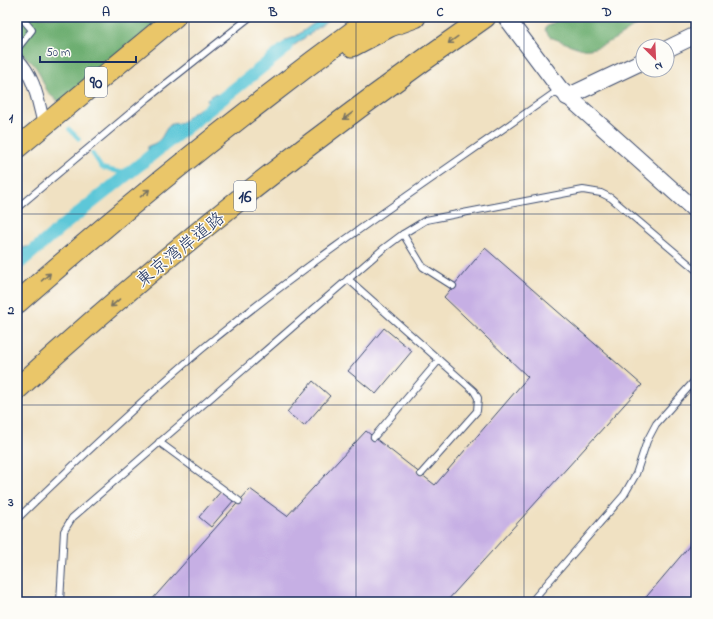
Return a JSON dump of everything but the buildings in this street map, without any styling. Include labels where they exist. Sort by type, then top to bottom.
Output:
[{"type":"highway","points":[[17,303],[218,134],[373,17]]},
{"type":"highway","points":[[218,134],[286,94],[338,56],[363,40],[390,26],[415,17]]},
{"type":"highway","name":"東京湾岸道路","points":[[17,390],[140,281],[222,214],[351,114],[485,17]]},
{"type":"main road","name":"90","points":[[17,148],[44,124],[175,17]]},
{"type":"street","points":[[506,17],[564,93],[696,211]]},
{"type":"street","points":[[675,45],[696,35]]},
{"type":"street","points":[[17,59],[22,64],[34,85],[44,124]]},
{"type":"street","points":[[564,93],[635,63]]},
{"type":"lane","points":[[17,49],[32,30],[21,17]]},
{"type":"lane","points":[[17,208],[148,98],[250,17]]},
{"type":"lane","points":[[17,518],[130,412],[203,349],[358,231],[564,93]]},
{"type":"lane","points":[[60,602],[64,531],[72,518],[348,279],[403,234],[426,220],[583,190],[601,193],[611,198],[696,270]]},
{"type":"lane","points":[[403,234],[424,267],[453,286]]},
{"type":"lane","points":[[348,279],[474,391],[478,404],[477,410],[421,474]]},
{"type":"lane","points":[[374,437],[439,360]]},
{"type":"lane","points":[[531,602],[624,495],[636,474],[647,441],[656,424],[696,379]]},
{"type":"lane","points":[[159,442],[239,501]]},
{"type":"green space","points":[[17,17],[164,17],[62,102],[51,96],[38,70],[17,50]]},
{"type":"green space","points":[[563,17],[647,17],[616,38],[599,47],[583,49],[550,37],[545,30],[546,27]]},
{"type":"water","points":[[323,17],[333,17],[274,60],[273,58],[285,44],[286,40],[295,37]]},
{"type":"water","points":[[214,94],[224,96],[137,166],[136,161],[148,152],[148,146],[157,142],[170,125],[184,121],[195,111],[207,105],[207,99]]},
{"type":"water","points":[[49,232],[55,239],[17,271],[17,253],[21,248],[33,246]]},
{"type":"waterway","points":[[17,265],[65,224],[286,48]]},
{"type":"waterway","points":[[69,129],[79,139]]},
{"type":"waterway","points":[[92,153],[102,168],[128,174]]}]
